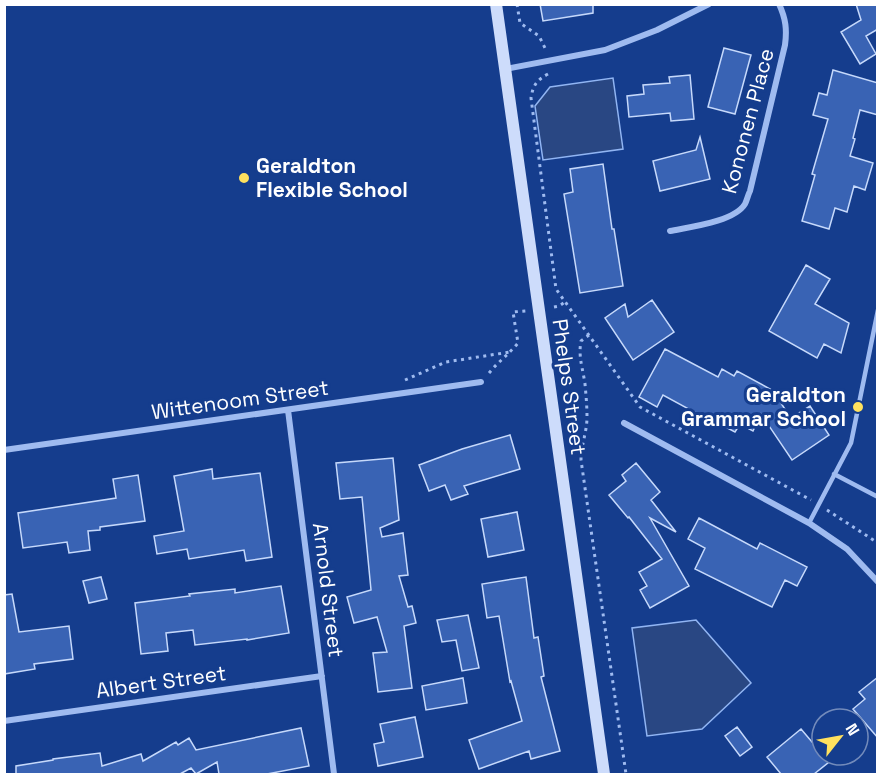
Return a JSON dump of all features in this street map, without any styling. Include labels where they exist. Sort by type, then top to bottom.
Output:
[{"type":"main road","name":"Phelps Street","points":[[496,4],[604,774]]},
{"type":"street","points":[[506,69],[605,50],[657,30],[709,4]]},
{"type":"street","name":"Kononen Place","points":[[670,231],[714,222],[744,206],[750,191],[786,45],[785,17],[779,4]]},
{"type":"street","name":"Wittenoom Street","points":[[4,450],[481,382]]},
{"type":"street","name":"Arnold Street","points":[[288,410],[334,774]]},
{"type":"street","points":[[624,423],[809,523],[847,549],[878,582]]},
{"type":"street","name":"Albert Street","points":[[4,721],[322,676]]},
{"type":"lane","points":[[809,523],[850,443],[878,310]]},
{"type":"lane","points":[[834,474],[878,497]]},
{"type":"path","points":[[517,4],[520,23],[539,36],[545,46]]},
{"type":"path","points":[[548,74],[532,87],[531,98],[556,289],[565,302],[640,407],[798,492],[878,543]]},
{"type":"path","points":[[559,306],[565,302]]},
{"type":"path","points":[[481,382],[518,343],[513,312],[520,311]]},
{"type":"path","points":[[589,335],[581,341],[579,351],[585,383],[587,414],[581,460],[626,774]]},
{"type":"path","points":[[397,383],[446,362],[510,352]]},
{"type":"water","points":[[613,78],[623,149],[543,160],[535,106],[550,87]]},
{"type":"water","points":[[696,620],[751,683],[702,729],[647,736],[632,628]]},
{"type":"building","points":[[540,4],[593,4],[593,13],[543,21]]},
{"type":"building","points":[[856,4],[878,4],[878,29],[866,36],[876,54],[860,64],[841,32],[861,20]]},
{"type":"building","points":[[724,48],[751,55],[735,114],[708,107]]},
{"type":"building","points":[[833,70],[878,83],[878,115],[860,110],[850,156],[873,163],[865,190],[854,186],[847,212],[835,208],[829,229],[802,221],[815,175],[812,174],[828,119],[813,115],[819,93],[827,95]]},
{"type":"building","points":[[690,75],[694,119],[671,121],[670,113],[629,117],[627,96],[644,94],[643,85],[670,83],[669,77]]},
{"type":"building","points":[[700,137],[710,179],[660,191],[653,161],[696,150]]},
{"type":"building","points":[[603,164],[623,286],[580,293],[564,194],[573,192],[570,169]]},
{"type":"building","points":[[806,265],[830,279],[815,304],[849,323],[841,353],[824,344],[817,358],[769,331]]},
{"type":"building","points":[[652,300],[674,332],[633,360],[605,318],[625,304],[628,317]]},
{"type":"building","points":[[665,349],[718,377],[722,369],[734,376],[737,371],[772,390],[791,418],[810,406],[829,435],[792,460],[761,414],[753,431],[740,424],[735,432],[718,423],[716,427],[697,417],[698,414],[663,395],[657,407],[639,397]]},
{"type":"building","points":[[510,435],[520,469],[464,486],[468,494],[451,500],[445,485],[429,491],[419,465]]},
{"type":"building","points":[[393,458],[399,520],[380,528],[382,537],[403,533],[408,575],[399,576],[408,607],[412,606],[416,623],[404,626],[412,688],[378,692],[373,653],[387,652],[377,617],[354,623],[347,597],[371,590],[362,497],[340,499],[336,463]]},
{"type":"building","points":[[636,463],[660,492],[651,500],[676,532],[650,518],[689,586],[650,608],[640,590],[647,586],[639,572],[662,559],[609,495],[626,481],[622,475]]},
{"type":"building","points":[[212,469],[213,479],[260,473],[272,557],[246,561],[244,550],[189,559],[187,549],[157,554],[154,536],[184,531],[174,476]]},
{"type":"building","points":[[138,475],[145,521],[100,527],[100,530],[88,531],[90,550],[69,553],[67,542],[23,548],[18,513],[116,498],[113,479]]},
{"type":"building","points":[[517,512],[524,550],[488,557],[481,519]]},
{"type":"building","points":[[699,518],[757,549],[760,543],[807,567],[797,586],[785,580],[772,607],[695,569],[705,548],[688,539]]},
{"type":"building","points":[[101,577],[107,599],[89,603],[83,581]]},
{"type":"building","points":[[526,577],[534,638],[538,637],[544,676],[541,677],[560,751],[531,759],[529,751],[479,769],[469,740],[522,721],[510,682],[499,616],[487,618],[482,584]]},
{"type":"building","points":[[281,586],[289,633],[195,645],[193,630],[166,633],[168,651],[141,654],[135,603],[190,596],[189,594],[235,589],[235,593]]},
{"type":"building","points":[[12,594],[19,632],[69,626],[73,659],[34,664],[35,669],[4,674],[4,595]]},
{"type":"building","points":[[468,615],[479,668],[462,671],[456,640],[442,642],[437,620]]},
{"type":"building","points":[[878,677],[878,738],[870,729],[870,707],[855,707],[865,699],[859,692]]},
{"type":"building","points":[[463,678],[467,703],[426,710],[422,686]]},
{"type":"building","points":[[415,717],[423,757],[378,766],[374,744],[384,742],[380,724]]},
{"type":"building","points":[[737,727],[752,747],[740,756],[725,736]]},
{"type":"building","points":[[301,728],[309,766],[267,774],[219,774],[217,762],[196,774],[191,768],[180,774],[16,774],[16,766],[53,759],[100,753],[102,766],[141,754],[143,761],[176,742],[178,745],[189,738],[196,750]]},
{"type":"building","points":[[801,729],[810,740],[810,767],[823,767],[814,774],[781,774],[767,757]]},
{"type":"place","name":"Geraldton Flexible School","points":[[244,178]]},
{"type":"place","name":"Geraldton Grammar School","points":[[858,407]]}]
